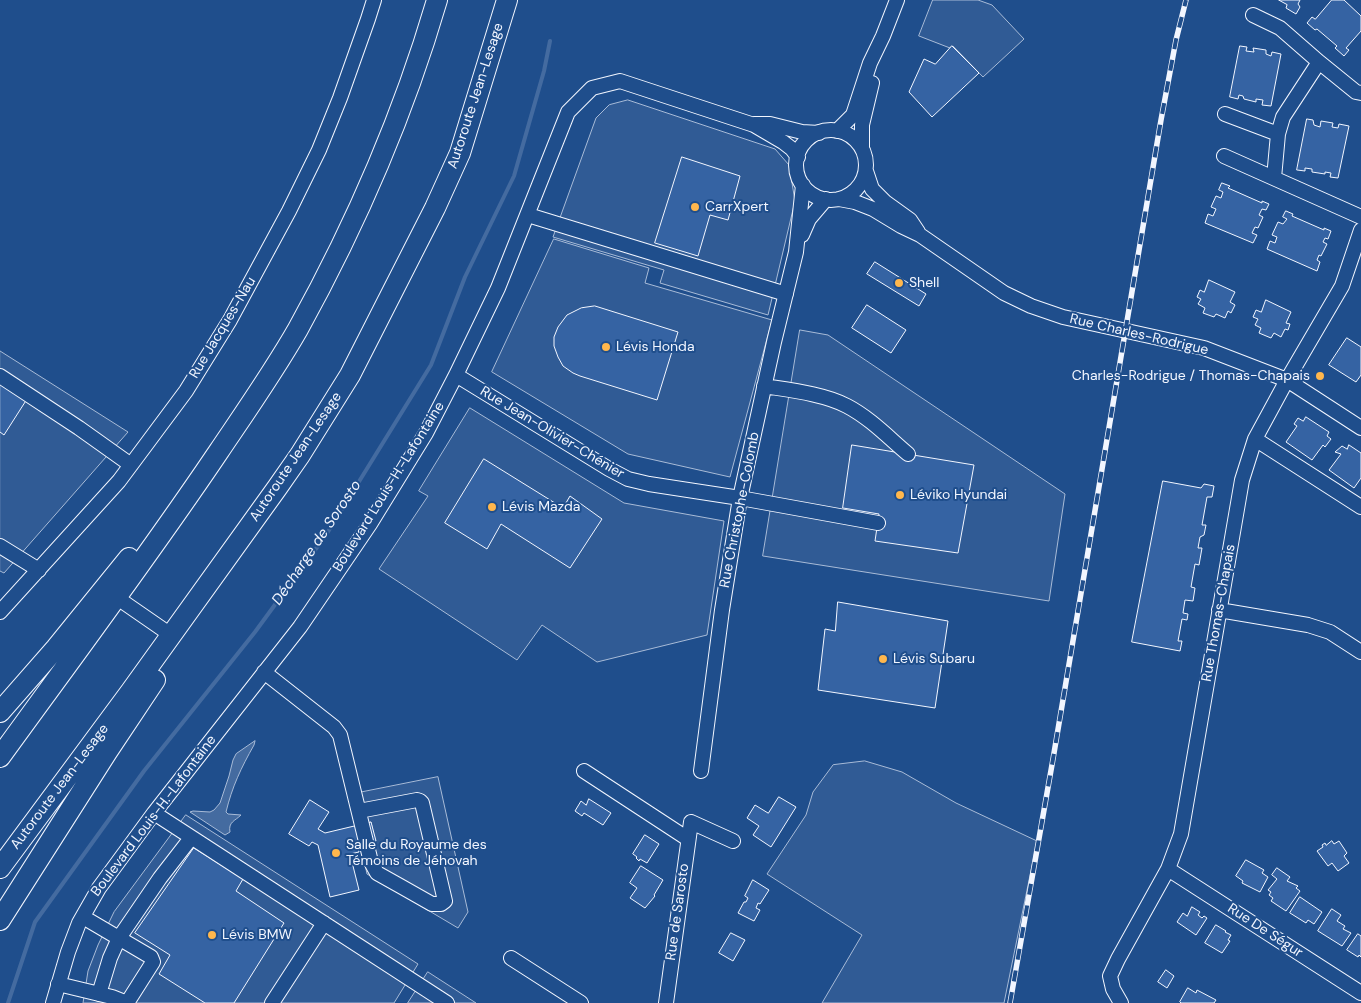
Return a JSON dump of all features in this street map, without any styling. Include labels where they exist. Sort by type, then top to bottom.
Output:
[{"type":"highway","points":[[0,756],[187,499],[256,396],[297,330],[364,197],[395,124],[437,0]]},
{"type":"highway","name":"Autoroute Jean-Lesage","points":[[0,868],[300,455],[350,375],[435,208],[460,153],[507,0]]},
{"type":"highway","points":[[0,920],[107,752],[275,503],[300,455]]},
{"type":"highway","points":[[0,712],[56,648],[193,480],[212,462]]},
{"type":"street","name":"Rue Jacques-Nau","points":[[0,612],[131,465],[186,391],[225,328],[289,211],[319,150],[340,98],[374,0]]},
{"type":"street","points":[[837,131],[853,115],[870,63],[897,0]]},
{"type":"street","points":[[1253,14],[1280,28],[1319,62],[1361,94]]},
{"type":"street","points":[[862,148],[862,125],[883,36]]},
{"type":"street","points":[[1274,178],[1278,134],[1283,117],[1319,62]]},
{"type":"street","name":"Boulevard Louis-H.-Lafontaine","points":[[53,1003],[68,952],[83,917],[99,888],[154,813],[300,627],[370,524],[426,433],[498,288],[568,112],[592,88],[620,81],[754,124],[783,142],[798,157]]},
{"type":"street","points":[[1225,114],[1278,134]]},
{"type":"street","name":"Boulevard Louis-H.-Lafontaine","points":[[754,124],[770,124],[802,132],[820,133]]},
{"type":"street","points":[[829,130],[837,131],[854,138],[862,148],[866,159],[866,171],[857,189],[844,198],[832,199],[814,195],[803,185],[797,170],[800,149],[807,140],[829,130]]},
{"type":"street","points":[[1224,156],[1361,217]]},
{"type":"street","name":"Rue Charles-Rodrigue","points":[[866,171],[872,189],[910,220],[920,234]]},
{"type":"street","name":"Rue Christophe-Colomb","points":[[701,771],[722,610],[740,498],[796,252],[803,185]]},
{"type":"street","name":"Rue Charles-Rodrigue","points":[[832,199],[873,209],[901,226],[920,234],[1004,293],[1031,306],[1063,317],[1204,348],[1287,380],[1361,428]]},
{"type":"street","name":"Rue Christophe-Colomb","points":[[796,252],[809,219],[832,199]]},
{"type":"street","points":[[528,215],[786,294]]},
{"type":"street","name":"Rue Thomas-Chapais","points":[[1122,1003],[1113,989],[1110,976],[1168,869],[1180,834],[1242,480],[1255,439],[1342,286],[1361,230]]},
{"type":"street","name":"Rue Jean-Olivier-Chénier","points":[[456,375],[609,469],[628,478],[649,484],[878,523]]},
{"type":"street","points":[[0,376],[131,465]]},
{"type":"street","points":[[764,386],[807,394],[847,406],[875,426],[908,454]]},
{"type":"street","points":[[1255,439],[1361,507]]},
{"type":"street","points":[[0,546],[39,570]]},
{"type":"street","points":[[116,597],[171,635]]},
{"type":"street","points":[[1219,610],[1308,625],[1330,632],[1361,652]]},
{"type":"street","points":[[264,672],[334,727],[340,735],[371,862],[377,874],[432,904],[441,904],[445,901],[422,803],[417,800],[359,811]]},
{"type":"street","points":[[584,771],[688,839]]},
{"type":"street","points":[[154,813],[324,923],[439,1001]]},
{"type":"street","name":"Rue de Sarosto","points":[[666,1003],[691,822],[734,841]]},
{"type":"street","points":[[99,994],[110,958],[119,938],[160,878],[191,838]]},
{"type":"street","name":"Rue De Ségur","points":[[1168,869],[1361,993]]},
{"type":"street","points":[[58,984],[112,997],[127,1003],[153,962],[151,957],[83,917]]},
{"type":"street","points":[[272,1003],[324,923]]},
{"type":"street","points":[[511,958],[581,1003]]},
{"type":"shaded area","points":[[933,0],[978,0],[992,5],[1024,39],[983,77],[953,46],[950,48],[919,36]]},
{"type":"shaded area","points":[[628,100],[775,149],[789,165],[795,201],[768,315],[660,283],[664,270],[553,237],[596,118],[609,105]]},
{"type":"shaded area","points":[[554,239],[649,268],[645,283],[772,320],[730,477],[628,454],[492,372]]},
{"type":"shaded area","points":[[800,330],[828,335],[1065,494],[1049,601],[763,556]]},
{"type":"shaded area","points":[[0,351],[128,432],[4,573],[0,571]]},
{"type":"shaded area","points":[[470,408],[624,503],[724,521],[707,635],[597,662],[542,625],[517,660],[379,569],[428,496],[419,491]]},
{"type":"shaded area","points":[[255,741],[237,778],[226,812],[228,814],[241,815],[232,822],[230,832],[225,835],[190,812],[210,812],[214,810],[220,803],[236,754]]},
{"type":"shaded area","points":[[865,761],[902,772],[956,803],[1037,841],[1004,1003],[822,1003],[862,935],[767,874],[806,815],[813,792],[833,765]]},
{"type":"shaded area","points":[[438,777],[468,912],[458,928],[367,874],[361,845],[375,841],[371,822],[355,826],[348,795]]},
{"type":"shaded area","points":[[186,815],[418,964],[394,1003],[83,1003],[88,971],[114,912]]},
{"type":"shaded area","points":[[428,972],[476,1003],[408,1003]]},
{"type":"building","points":[[1279,0],[1300,0],[1298,4],[1300,7],[1296,14],[1286,8],[1287,5]]},
{"type":"building","points":[[1332,0],[1344,0],[1361,16],[1361,31],[1346,48],[1349,50],[1344,56],[1335,48],[1337,46],[1307,23],[1312,17],[1315,19]]},
{"type":"building","points":[[952,46],[979,73],[932,117],[909,92],[924,59],[935,64]]},
{"type":"building","points":[[1240,46],[1247,47],[1246,51],[1254,52],[1253,48],[1266,50],[1266,54],[1271,56],[1272,52],[1281,54],[1271,106],[1262,105],[1263,100],[1256,99],[1256,102],[1244,99],[1243,96],[1239,95],[1238,99],[1230,97]]},
{"type":"building","points":[[1307,119],[1313,120],[1314,125],[1320,127],[1321,121],[1333,123],[1332,127],[1338,128],[1339,124],[1349,126],[1338,178],[1330,177],[1331,173],[1312,172],[1312,169],[1305,168],[1305,171],[1297,170]]},
{"type":"building","points":[[682,157],[740,176],[728,220],[710,215],[698,256],[655,243]]},
{"type":"building","points":[[1222,183],[1230,186],[1228,188],[1262,203],[1262,201],[1269,204],[1266,210],[1262,209],[1259,215],[1263,217],[1258,228],[1255,227],[1252,233],[1257,235],[1253,243],[1205,223],[1208,214],[1213,216],[1216,209],[1211,207],[1216,196],[1221,198],[1223,192],[1219,190]]},
{"type":"building","points":[[1286,211],[1293,214],[1292,216],[1324,230],[1324,228],[1331,231],[1328,239],[1325,238],[1323,242],[1327,244],[1317,260],[1320,262],[1317,271],[1267,249],[1270,241],[1275,243],[1277,237],[1272,235],[1278,222],[1283,224],[1287,219],[1283,217]]},
{"type":"building","points":[[875,262],[926,294],[919,306],[867,274]]},
{"type":"building","points":[[1209,280],[1235,292],[1230,302],[1235,305],[1231,313],[1228,311],[1225,318],[1216,314],[1214,317],[1203,313],[1205,308],[1198,304],[1201,299],[1197,297],[1200,290],[1204,292]]},
{"type":"building","points":[[1266,300],[1291,312],[1286,323],[1290,324],[1288,330],[1285,329],[1281,337],[1274,333],[1271,338],[1259,333],[1261,328],[1255,325],[1258,319],[1253,317],[1256,310],[1261,312]]},
{"type":"building","points":[[867,305],[906,330],[891,353],[852,328]]},
{"type":"building","points":[[595,306],[678,332],[657,400],[580,376],[563,366],[554,346],[554,337],[558,327],[567,315],[581,308]]},
{"type":"building","points":[[1347,338],[1361,347],[1361,375],[1356,382],[1329,365]]},
{"type":"building","points":[[0,382],[27,399],[4,435],[0,432]]},
{"type":"building","points":[[1306,417],[1329,432],[1327,436],[1331,439],[1325,447],[1323,445],[1312,460],[1286,442],[1297,426],[1294,424],[1298,418],[1303,421]]},
{"type":"building","points":[[852,445],[974,465],[958,553],[875,541],[879,514],[843,508]]},
{"type":"building","points":[[1349,445],[1361,453],[1361,478],[1354,488],[1329,470],[1341,454],[1335,452],[1342,446],[1347,449]]},
{"type":"building","points":[[484,459],[563,508],[570,496],[602,519],[570,568],[501,524],[487,549],[445,523]]},
{"type":"building","points":[[1163,481],[1201,488],[1204,484],[1214,486],[1212,497],[1207,497],[1202,525],[1206,525],[1204,535],[1200,537],[1198,548],[1202,548],[1199,565],[1195,564],[1191,587],[1195,588],[1193,601],[1185,600],[1183,613],[1188,614],[1187,620],[1182,619],[1178,641],[1182,641],[1180,651],[1132,642]]},
{"type":"building","points":[[838,602],[948,621],[935,708],[818,690],[825,629],[835,631]]},
{"type":"building","points":[[779,797],[796,807],[771,847],[753,835],[759,826],[747,818],[755,805],[768,813]]},
{"type":"building","points":[[589,799],[611,813],[603,825],[584,813],[582,816],[575,811],[581,801],[586,805]]},
{"type":"building","points":[[310,800],[329,812],[318,829],[325,833],[371,822],[376,841],[358,846],[359,852],[350,854],[359,890],[330,897],[318,845],[312,842],[309,846],[289,834]]},
{"type":"building","points":[[645,835],[659,844],[647,863],[640,859],[639,861],[633,854]]},
{"type":"building","points":[[1332,841],[1334,844],[1339,841],[1347,853],[1344,856],[1349,863],[1338,871],[1332,863],[1328,866],[1317,851],[1325,843],[1326,845]]},
{"type":"building","points":[[194,848],[243,879],[236,891],[284,923],[234,1003],[205,1003],[159,974],[170,955],[135,933]]},
{"type":"building","points":[[1246,860],[1264,870],[1262,873],[1268,877],[1260,892],[1242,883],[1243,881],[1236,876]]},
{"type":"building","points":[[641,866],[663,880],[655,896],[645,908],[630,898],[637,888],[630,883]]},
{"type":"building","points":[[1277,868],[1290,877],[1287,881],[1298,886],[1296,888],[1300,891],[1286,911],[1271,901],[1273,898],[1269,895],[1271,892],[1268,890],[1277,879],[1272,875]]},
{"type":"building","points":[[753,880],[769,890],[760,904],[758,903],[756,908],[760,910],[754,921],[738,913],[748,898],[745,896]]},
{"type":"building","points":[[1300,897],[1322,912],[1314,924],[1308,920],[1306,923],[1290,913]]},
{"type":"building","points":[[1192,907],[1200,912],[1198,915],[1202,918],[1204,916],[1207,918],[1196,935],[1177,922],[1183,913],[1187,916]]},
{"type":"building","points":[[1332,909],[1341,915],[1337,921],[1345,926],[1343,929],[1351,933],[1342,946],[1318,931]]},
{"type":"building","points":[[1216,925],[1231,935],[1228,940],[1230,941],[1222,953],[1205,943]]},
{"type":"building","points":[[731,933],[745,940],[733,961],[719,953]]},
{"type":"building","points":[[1358,934],[1361,936],[1361,957],[1347,950]]},
{"type":"building","points":[[1166,970],[1174,976],[1167,988],[1158,982]]},
{"type":"building","points":[[1188,988],[1196,993],[1197,990],[1216,1000],[1214,1003],[1181,1003]]},
{"type":"waterway","name":"Décharge de Sorosto","points":[[8,1003],[35,922],[144,771],[255,632],[326,535],[431,365],[465,277],[514,176],[544,71],[550,41]]},
{"type":"railway","points":[[1010,1003],[1161,120],[1176,40],[1186,0]]},
{"type":"place","name":"CarrXpert","points":[[695,207]]},
{"type":"place","name":"Shell","points":[[899,283]]},
{"type":"place","name":"Lévis Honda","points":[[606,347]]},
{"type":"place","name":"Charles-Rodrigue / Thomas-Chapais","points":[[1320,376]]},
{"type":"place","name":"Léviko Hyundai","points":[[900,495]]},
{"type":"place","name":"Lévis Mazda","points":[[492,507]]},
{"type":"place","name":"Lévis Subaru","points":[[883,659]]},
{"type":"place","name":"Salle du Royaume des Témoins de Jéhovah","points":[[336,853]]},
{"type":"place","name":"Lévis BMW","points":[[212,935]]}]
